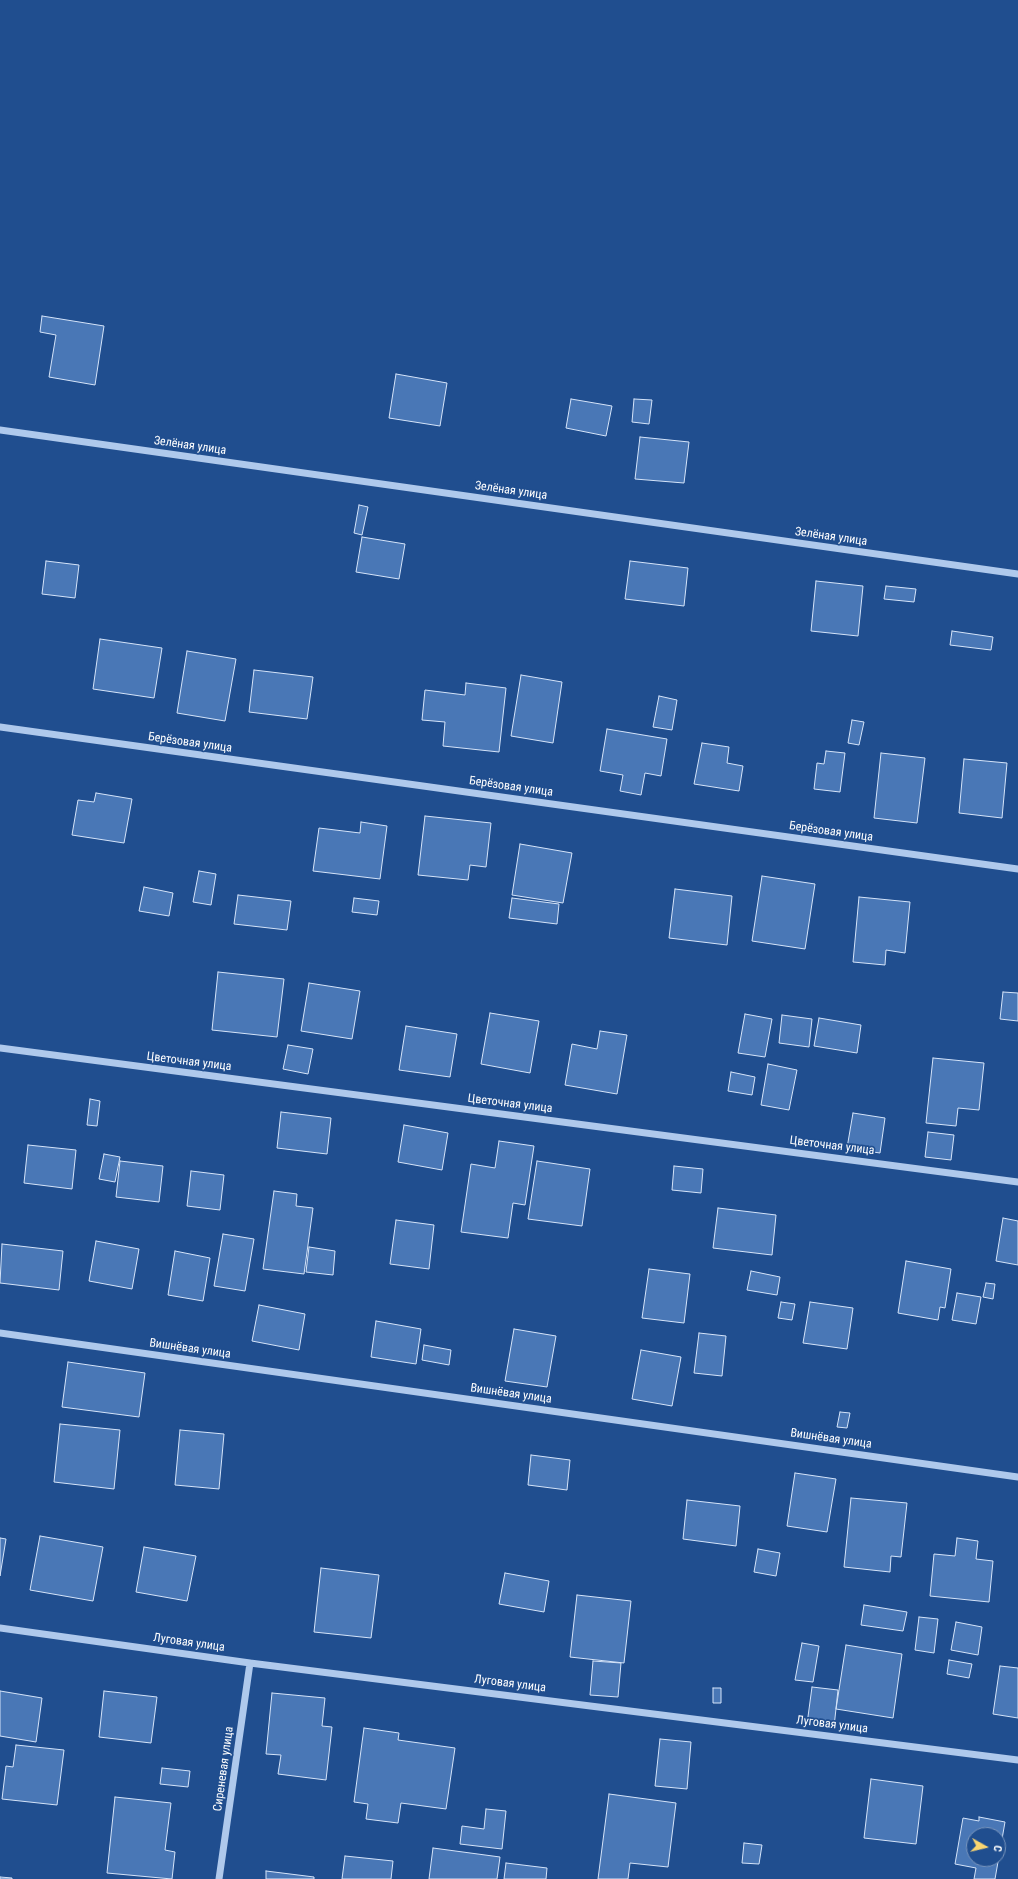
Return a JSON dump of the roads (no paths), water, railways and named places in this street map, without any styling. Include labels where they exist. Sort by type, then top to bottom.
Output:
[{"type":"street","name":"Зелёная улица","points":[[0,430],[1018,574]]},
{"type":"street","name":"Берёзовая улица","points":[[0,727],[1018,869]]},
{"type":"street","name":"Цветочная улица","points":[[0,1048],[1018,1182]]},
{"type":"street","name":"Вишнёвая улица","points":[[0,1333],[1018,1477]]},
{"type":"street","name":"Луговая улица","points":[[0,1628],[250,1663],[1018,1760]]},
{"type":"street","name":"Сиреневая улица","points":[[219,1879],[250,1663]]}]
